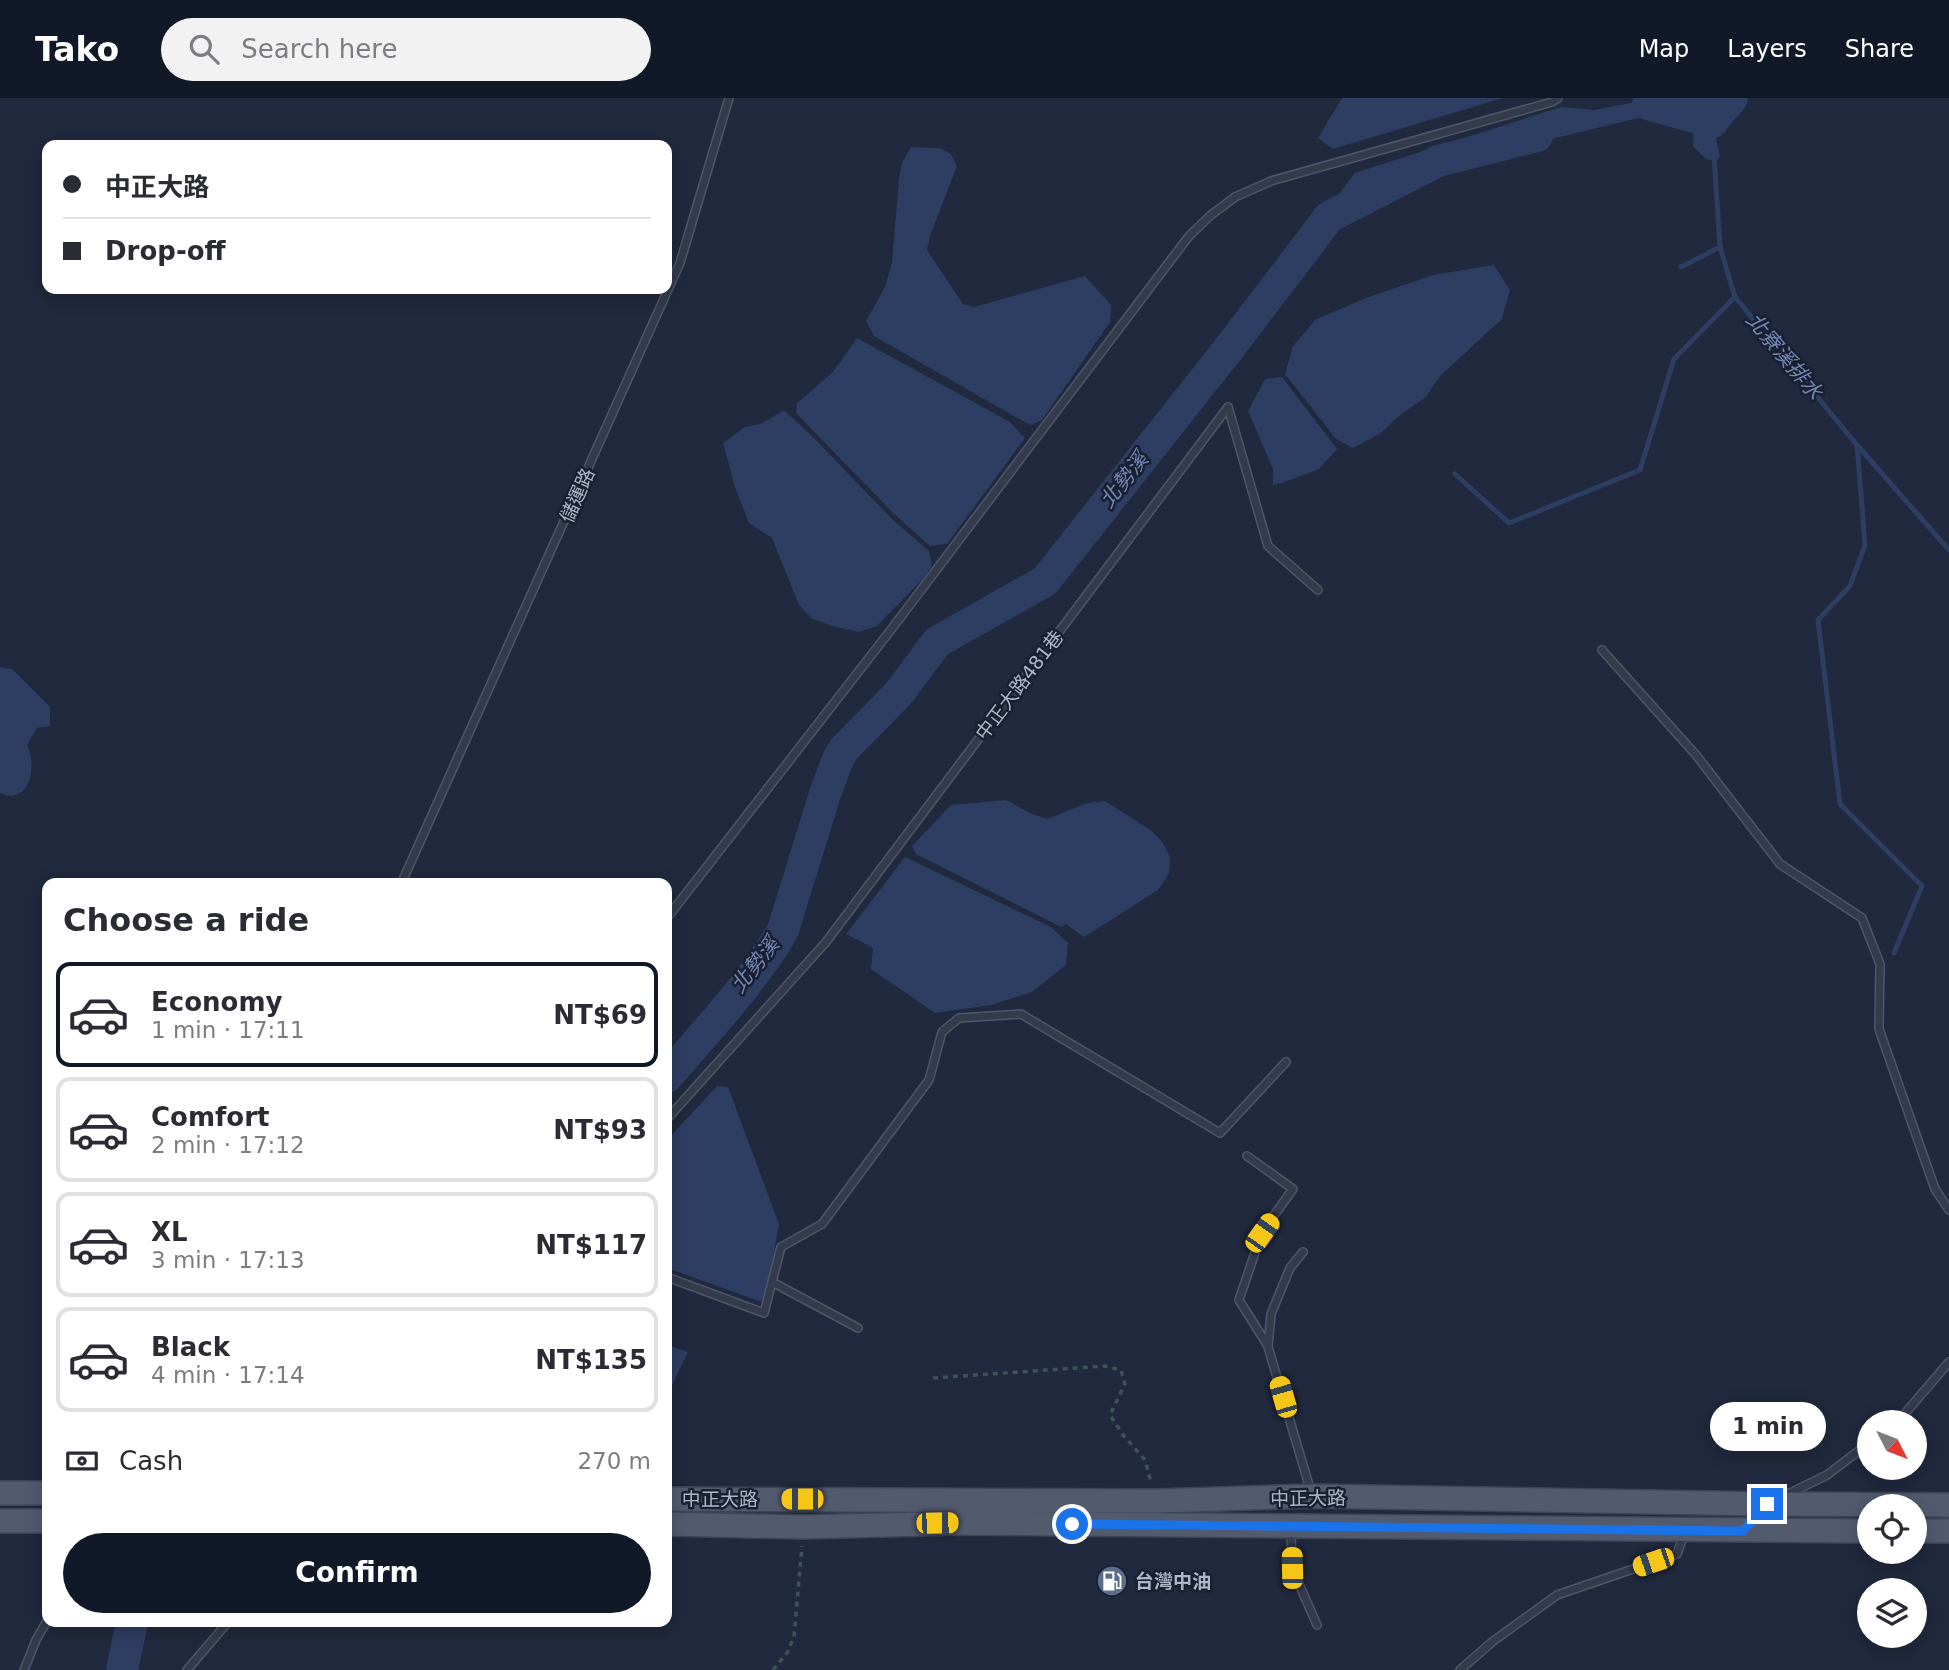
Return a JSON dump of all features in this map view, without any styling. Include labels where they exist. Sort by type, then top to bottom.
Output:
[{"type":"main road","points":[[0,1493],[42,1493]]},
{"type":"main road","name":"中正大路","points":[[672,1524],[803,1527],[964,1522],[1099,1512],[1157,1501],[1312,1496],[1763,1509],[1949,1505]]},
{"type":"main road","name":"中正大路","points":[[672,1499],[1099,1512],[1291,1526],[1685,1530],[1747,1526],[1857,1531]]},
{"type":"main road","points":[[0,1521],[42,1521]]},
{"type":"main road","points":[[1927,1531],[1949,1531]]},
{"type":"lane","name":"儲運路","points":[[672,281],[680,263],[729,98]]},
{"type":"lane","points":[[672,912],[890,631],[1189,236],[1211,215],[1235,197],[1271,181],[1552,102],[1558,98]]},
{"type":"lane","name":"儲運路","points":[[404,878],[666,294]]},
{"type":"lane","name":"中正大路481巷","points":[[672,1113],[826,942],[1228,407],[1268,546],[1318,590]]},
{"type":"lane","points":[[1602,650],[1696,755],[1780,864],[1862,918],[1880,964],[1879,1029],[1935,1189],[1949,1210]]},
{"type":"lane","points":[[672,1279],[764,1313],[781,1247],[822,1224],[929,1080],[942,1032],[960,1018],[1021,1014],[1220,1133],[1286,1062]]},
{"type":"lane","points":[[1247,1156],[1293,1189],[1262,1233],[1239,1300],[1268,1347],[1312,1496]]},
{"type":"lane","points":[[1268,1347],[1271,1314],[1290,1268],[1303,1252]]},
{"type":"lane","points":[[772,1282],[858,1328]]},
{"type":"lane","points":[[1908,1410],[1949,1362]]},
{"type":"lane","points":[[1763,1509],[1827,1475],[1857,1452]]},
{"type":"lane","points":[[1291,1526],[1292,1568],[1317,1625]]},
{"type":"lane","points":[[1460,1670],[1492,1642],[1557,1595],[1677,1554],[1685,1530]]},
{"type":"lane","points":[[24,1670],[44,1627]]},
{"type":"lane","points":[[187,1670],[224,1627]]},
{"type":"path","points":[[933,1378],[1105,1366],[1121,1370],[1125,1384],[1110,1415],[1145,1460],[1157,1501]]},
{"type":"path","points":[[773,1670],[788,1653],[794,1637],[803,1527]]},
{"type":"water","points":[[1342,98],[1503,98],[1333,149],[1318,138]]},
{"type":"water","points":[[1655,98],[1746,98],[1722,121],[1716,139],[1720,156],[1717,161],[1706,159],[1693,146],[1694,114],[1655,114],[1543,141],[1472,150],[1381,176],[1351,193],[1338,226],[1325,212],[1355,173],[1561,107],[1595,110]]},
{"type":"water","points":[[911,147],[939,148],[951,154],[957,166],[927,250],[963,304],[974,307],[1085,276],[1111,305],[1110,322],[1042,420],[1031,425],[1019,419],[874,336],[866,321],[885,287],[892,263],[899,179],[902,163]]},
{"type":"water","points":[[1494,265],[1510,290],[1502,319],[1440,376],[1426,397],[1400,415],[1381,433],[1353,448],[1336,439],[1285,374],[1293,346],[1315,320],[1366,298],[1433,275]]},
{"type":"water","points":[[857,338],[1010,422],[1025,438],[947,544],[930,546],[893,513],[796,413],[797,403],[832,373]]},
{"type":"water","points":[[1282,377],[1337,449],[1319,469],[1273,485],[1273,469],[1248,411],[1265,379]]},
{"type":"water","points":[[784,410],[892,519],[929,551],[932,566],[877,626],[859,632],[811,618],[799,605],[772,538],[749,523],[735,487],[723,443],[745,427],[761,424]]},
{"type":"water","points":[[0,667],[12,669],[50,707],[50,726],[37,728],[27,745],[32,767],[28,783],[19,794],[11,796],[0,793]]},
{"type":"water","points":[[1006,800],[1047,819],[1087,803],[1105,801],[1152,831],[1163,843],[1170,857],[1169,873],[1158,890],[1084,937],[1066,924],[1061,927],[916,854],[912,846],[951,805]]},
{"type":"water","points":[[905,857],[1051,927],[1068,943],[1066,965],[1032,992],[991,1005],[935,1013],[871,969],[873,948],[846,934]]},
{"type":"water","points":[[717,1086],[728,1087],[779,1224],[765,1303],[672,1270],[672,1135]]},
{"type":"water","points":[[672,1347],[688,1352],[672,1386]]},
{"type":"waterway","name":"北勢溪","points":[[1648,104],[1712,122],[1732,98]]},
{"type":"waterway","name":"北勢溪","points":[[672,1071],[744,987],[783,930],[825,794],[844,749],[899,693],[937,642],[1045,581],[1329,217],[1438,161],[1537,136]]},
{"type":"waterway","name":"北寮溪排水","points":[[1714,155],[1720,247],[1735,297],[1857,445],[1949,550]]},
{"type":"waterway","points":[[1681,267],[1720,247]]},
{"type":"waterway","points":[[1455,474],[1509,523],[1640,470],[1674,359],[1735,297]]},
{"type":"waterway","points":[[1857,445],[1865,545],[1850,586],[1818,620],[1840,804],[1922,886],[1894,953]]},
{"type":"waterway","name":"北勢溪","points":[[122,1670],[131,1627]]},
{"type":"place","name":"台灣中油","points":[[1112,1581]]},
{"type":"route","points":[[1072,1524],[1743,1531],[1767,1504]]}]
